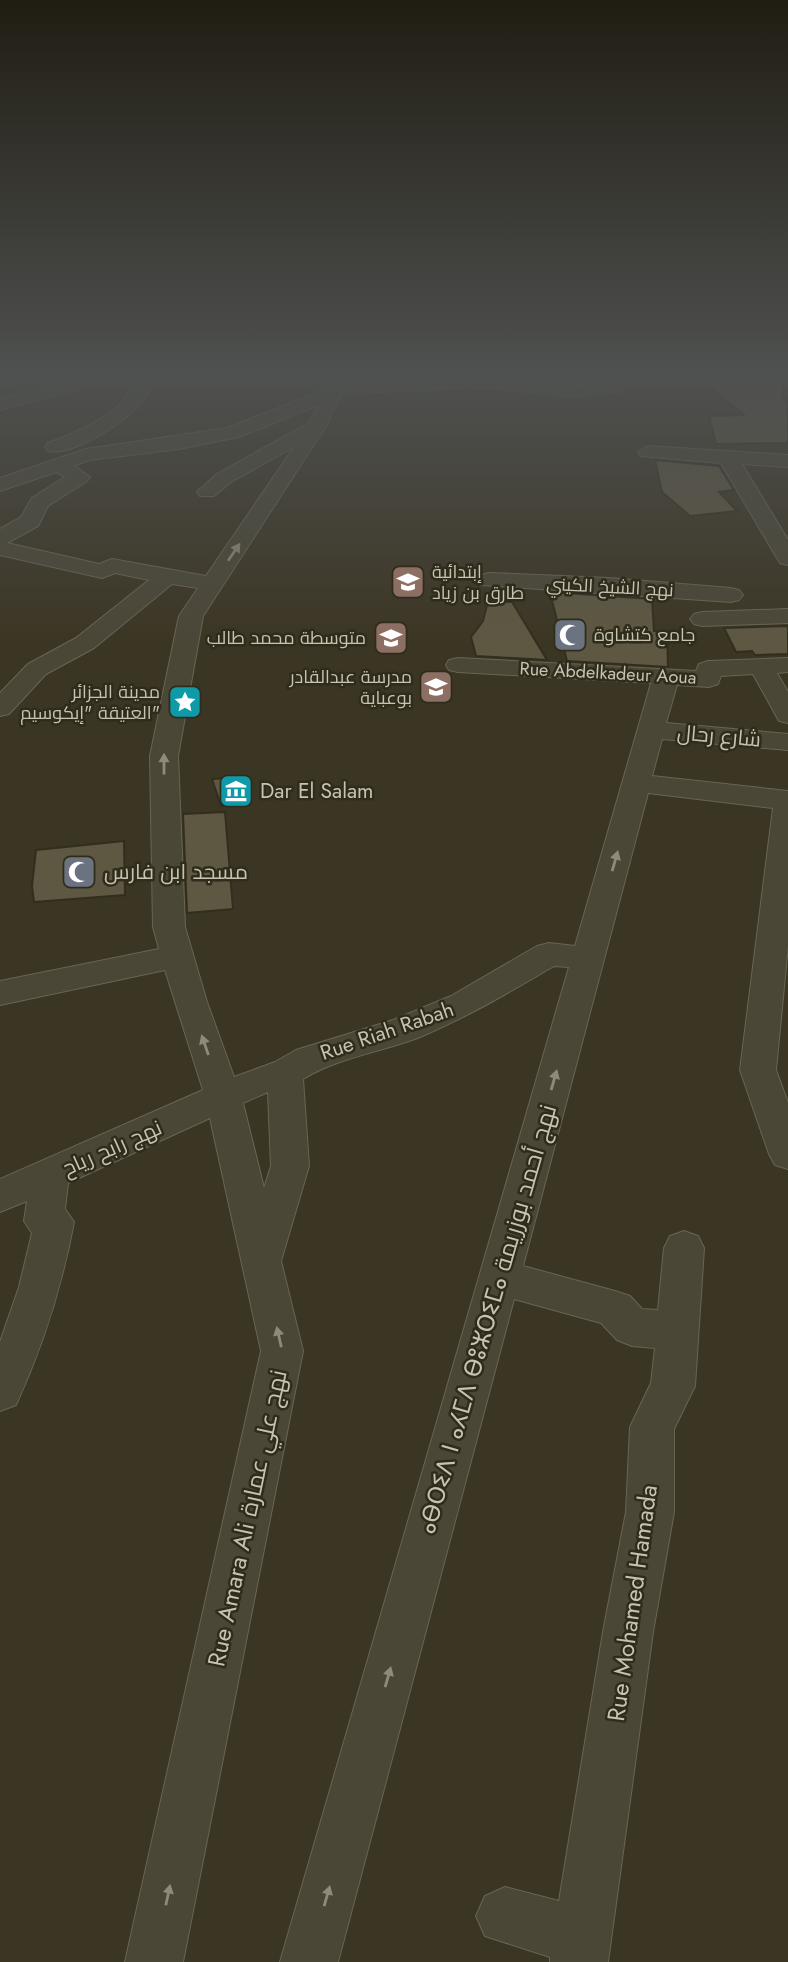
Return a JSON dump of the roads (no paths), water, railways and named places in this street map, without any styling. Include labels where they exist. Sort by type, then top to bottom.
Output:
[{"type":"street","points":[[0,485],[64,463]]},
{"type":"street","points":[[207,492],[224,478],[252,463]]},
{"type":"street","name":"Rue Amara Ali نهج علي عمارة","points":[[154,1962],[282,1351],[223,1099],[176,957],[169,927],[164,750],[191,617],[292,463]]},
{"type":"street","points":[[731,463],[788,558]]},
{"type":"street","points":[[0,538],[30,521],[39,502],[80,477],[57,465]]},
{"type":"street","points":[[0,548],[102,572],[112,566],[211,584]]},
{"type":"street","points":[[0,708],[37,669],[85,642],[168,576]]},
{"type":"street","name":"نهج الشيخ الكيني","points":[[489,580],[609,585],[731,595]]},
{"type":"street","points":[[702,620],[788,616]]},
{"type":"street","name":"Rue Abdelkadeur Aoua","points":[[458,664],[709,679],[708,669],[788,665]]},
{"type":"street","points":[[761,666],[788,715]]},
{"type":"street","name":"ⴰⴱⵔⵉⴷ ⵏ ⴰⵃⵎⴷ ⴱⵓⵣⵔⵉⵎⴰ نهج أحمد بوزريمة","points":[[309,1962],[667,677]]},
{"type":"street","name":"شارع رحال","points":[[651,730],[788,742]]},
{"type":"street","points":[[637,783],[788,801],[777,995],[758,1070],[788,1154]]},
{"type":"street","name":"Rue Riah Rabah","points":[[223,1099],[268,1077],[285,1073],[308,1059],[405,1029],[463,1004],[548,954],[588,958]]},
{"type":"street","points":[[0,993],[176,957]]},
{"type":"street","points":[[261,1261],[290,1166],[285,1073]]},
{"type":"street","name":"نهج رابح رياح","points":[[0,1196],[49,1177],[223,1099]]},
{"type":"street","points":[[0,1391],[22,1345],[43,1279],[54,1222],[44,1221],[49,1177]]},
{"type":"street","name":"Rue Mohamed Hamada","points":[[581,1949],[628,1632],[650,1512],[652,1427],[673,1386],[684,1248]]},
{"type":"street","points":[[499,1279],[533,1285],[615,1309],[632,1328],[679,1331]]},
{"type":"street","points":[[505,1916],[581,1949]]},
{"type":"place","name":"إبتدائية طارق بن زياد","points":[[408,582]]},
{"type":"place","name":"جامع كتشاوة","points":[[570,635]]},
{"type":"place","name":"متوسطة محمد طالب","points":[[391,638]]},
{"type":"place","name":"مدرسة عبدالقادر بوعباية","points":[[436,687]]},
{"type":"place","name":"مدينة الجزائر العتيقة \"إيكوسيم\"","points":[[185,702]]},
{"type":"place","name":"Dar El Salam","points":[[236,791]]},
{"type":"place","name":"مسجد ابن فارس","points":[[79,872]]}]
